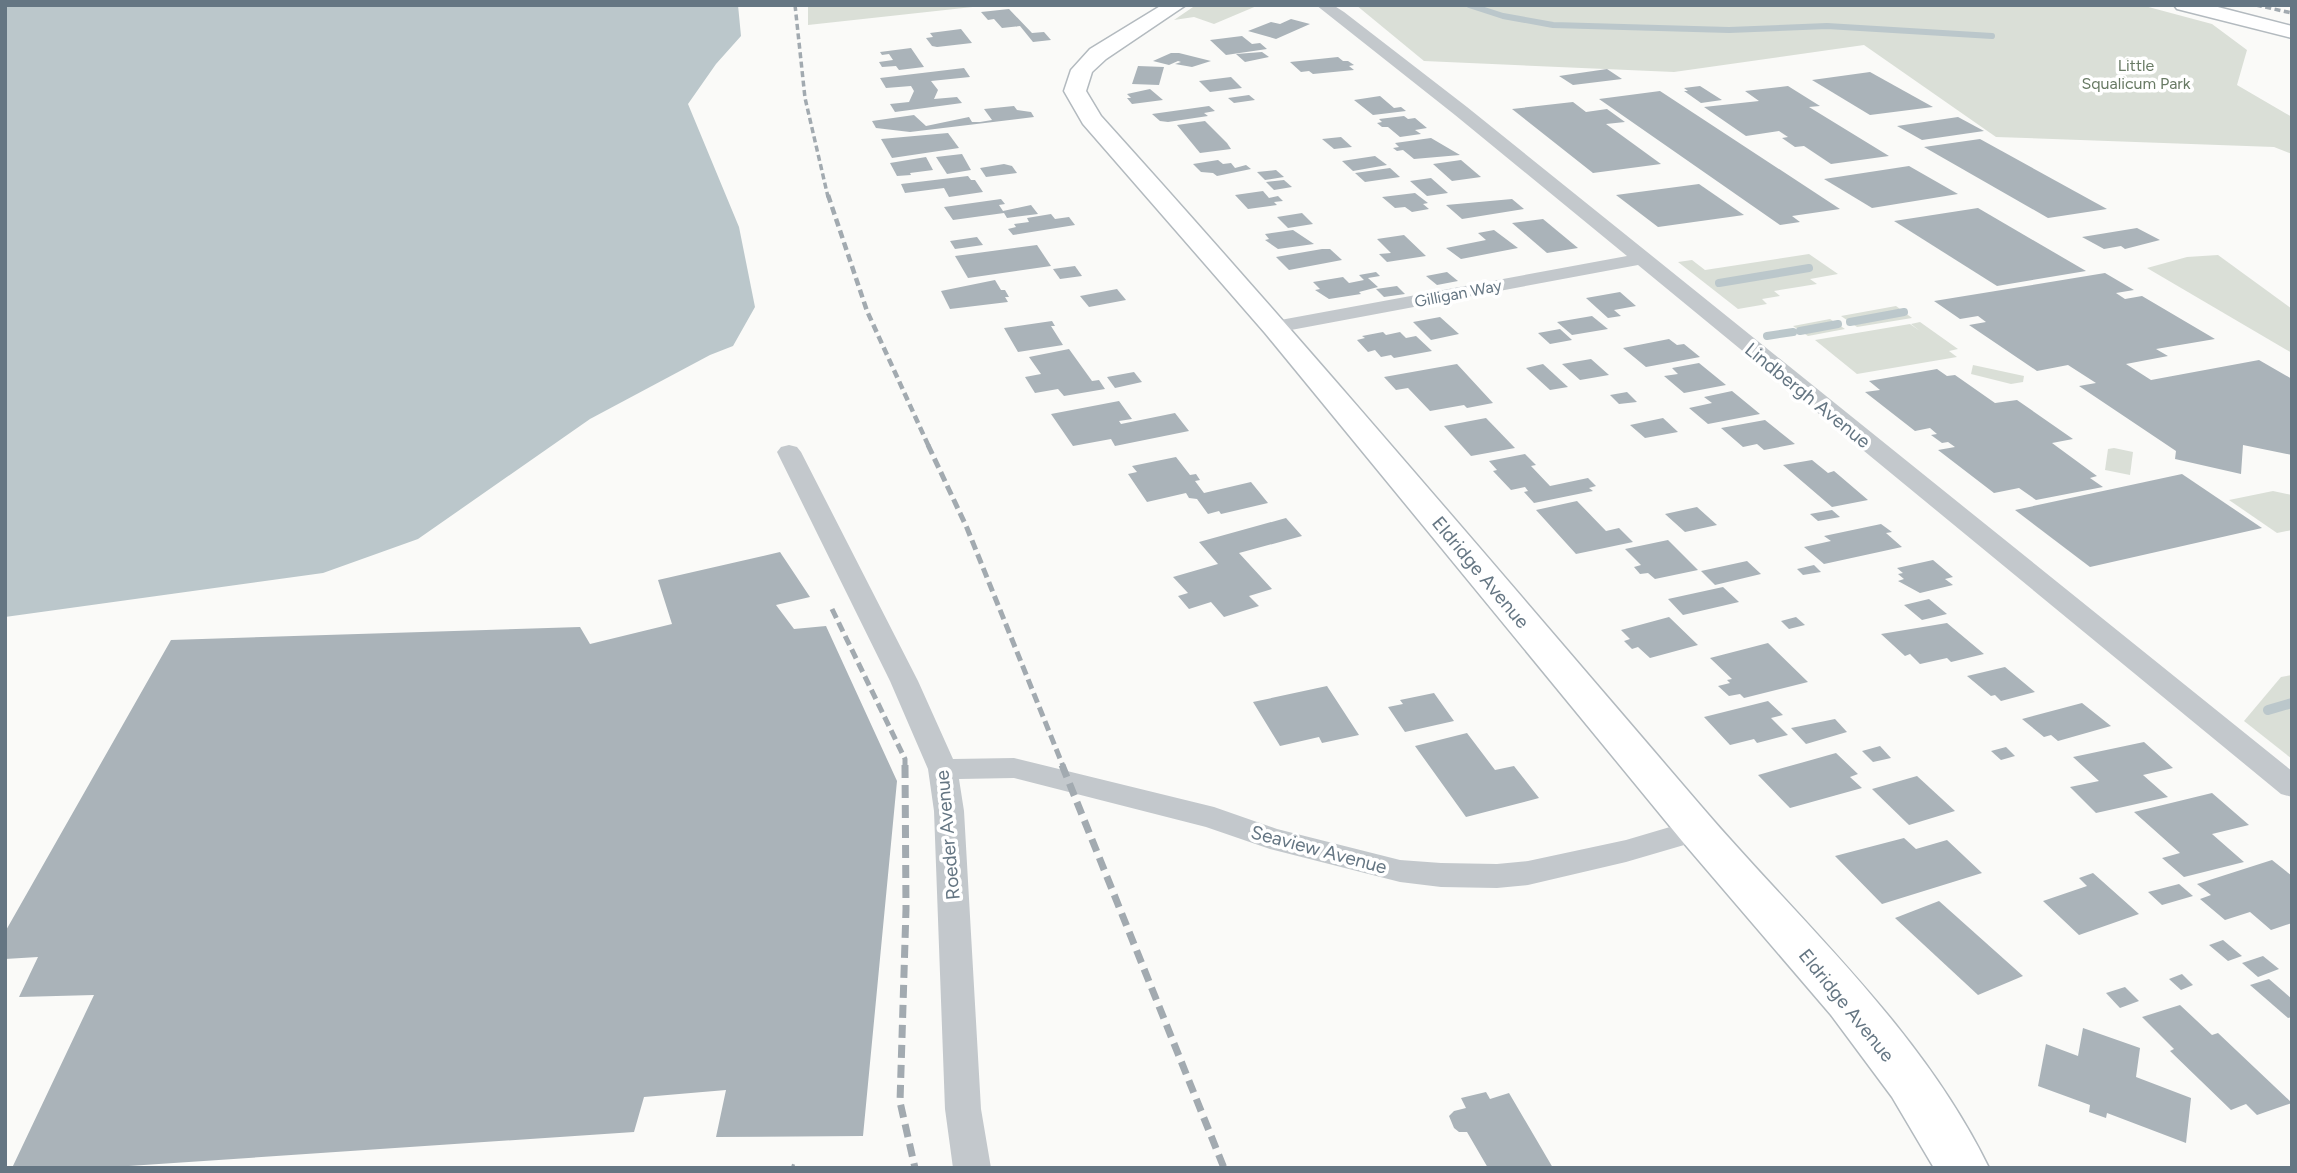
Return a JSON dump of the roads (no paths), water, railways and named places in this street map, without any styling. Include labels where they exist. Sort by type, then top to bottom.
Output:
[{"type":"main road","name":"Eldridge Avenue","points":[[1176,5],[1098,54],[1082,70],[1075,91],[1091,119],[1275,327],[1697,830],[1848,1002],[1909,1082],[1962,1168]]},
{"type":"main road","points":[[2184,5],[2292,32]]},
{"type":"street","name":"Lindbergh Avenue","points":[[1323,5],[1461,111],[2292,787]]},
{"type":"street","name":"Gilligan Way","points":[[1275,327],[1640,259]]},
{"type":"street","name":"Roeder Avenue","points":[[789,452],[904,681],[943,769],[948,811],[963,1109],[972,1168]]},
{"type":"street","name":"Seaview Avenue","points":[[943,769],[1014,768],[1214,818],[1270,838],[1400,871],[1441,875],[1497,876],[1528,873],[1626,851],[1697,830]]},
{"type":"waterway","points":[[1469,5],[1503,16],[1553,25],[1729,30],[1827,26],[1992,36]]},
{"type":"waterway","points":[[1719,283],[1809,268]]},
{"type":"waterway","points":[[1850,322],[1904,312]]},
{"type":"waterway","points":[[1800,331],[1838,324]]},
{"type":"waterway","points":[[1767,336],[1793,332]]},
{"type":"waterway","points":[[2268,710],[2292,703]]},
{"type":"railway","points":[[795,5],[805,98],[828,197]]},
{"type":"railway","points":[[2256,5],[2292,13]]},
{"type":"railway","points":[[828,195],[867,311],[929,447]]},
{"type":"railway","points":[[928,445],[967,528],[1063,766]]},
{"type":"railway","points":[[832,609],[905,759],[905,765]]},
{"type":"railway","points":[[905,765],[906,909],[900,1102],[915,1168]]},
{"type":"railway","points":[[1062,765],[1224,1168]]},
{"type":"park label","name":"Little Squalicum Park","points":[[2136,74]]}]
